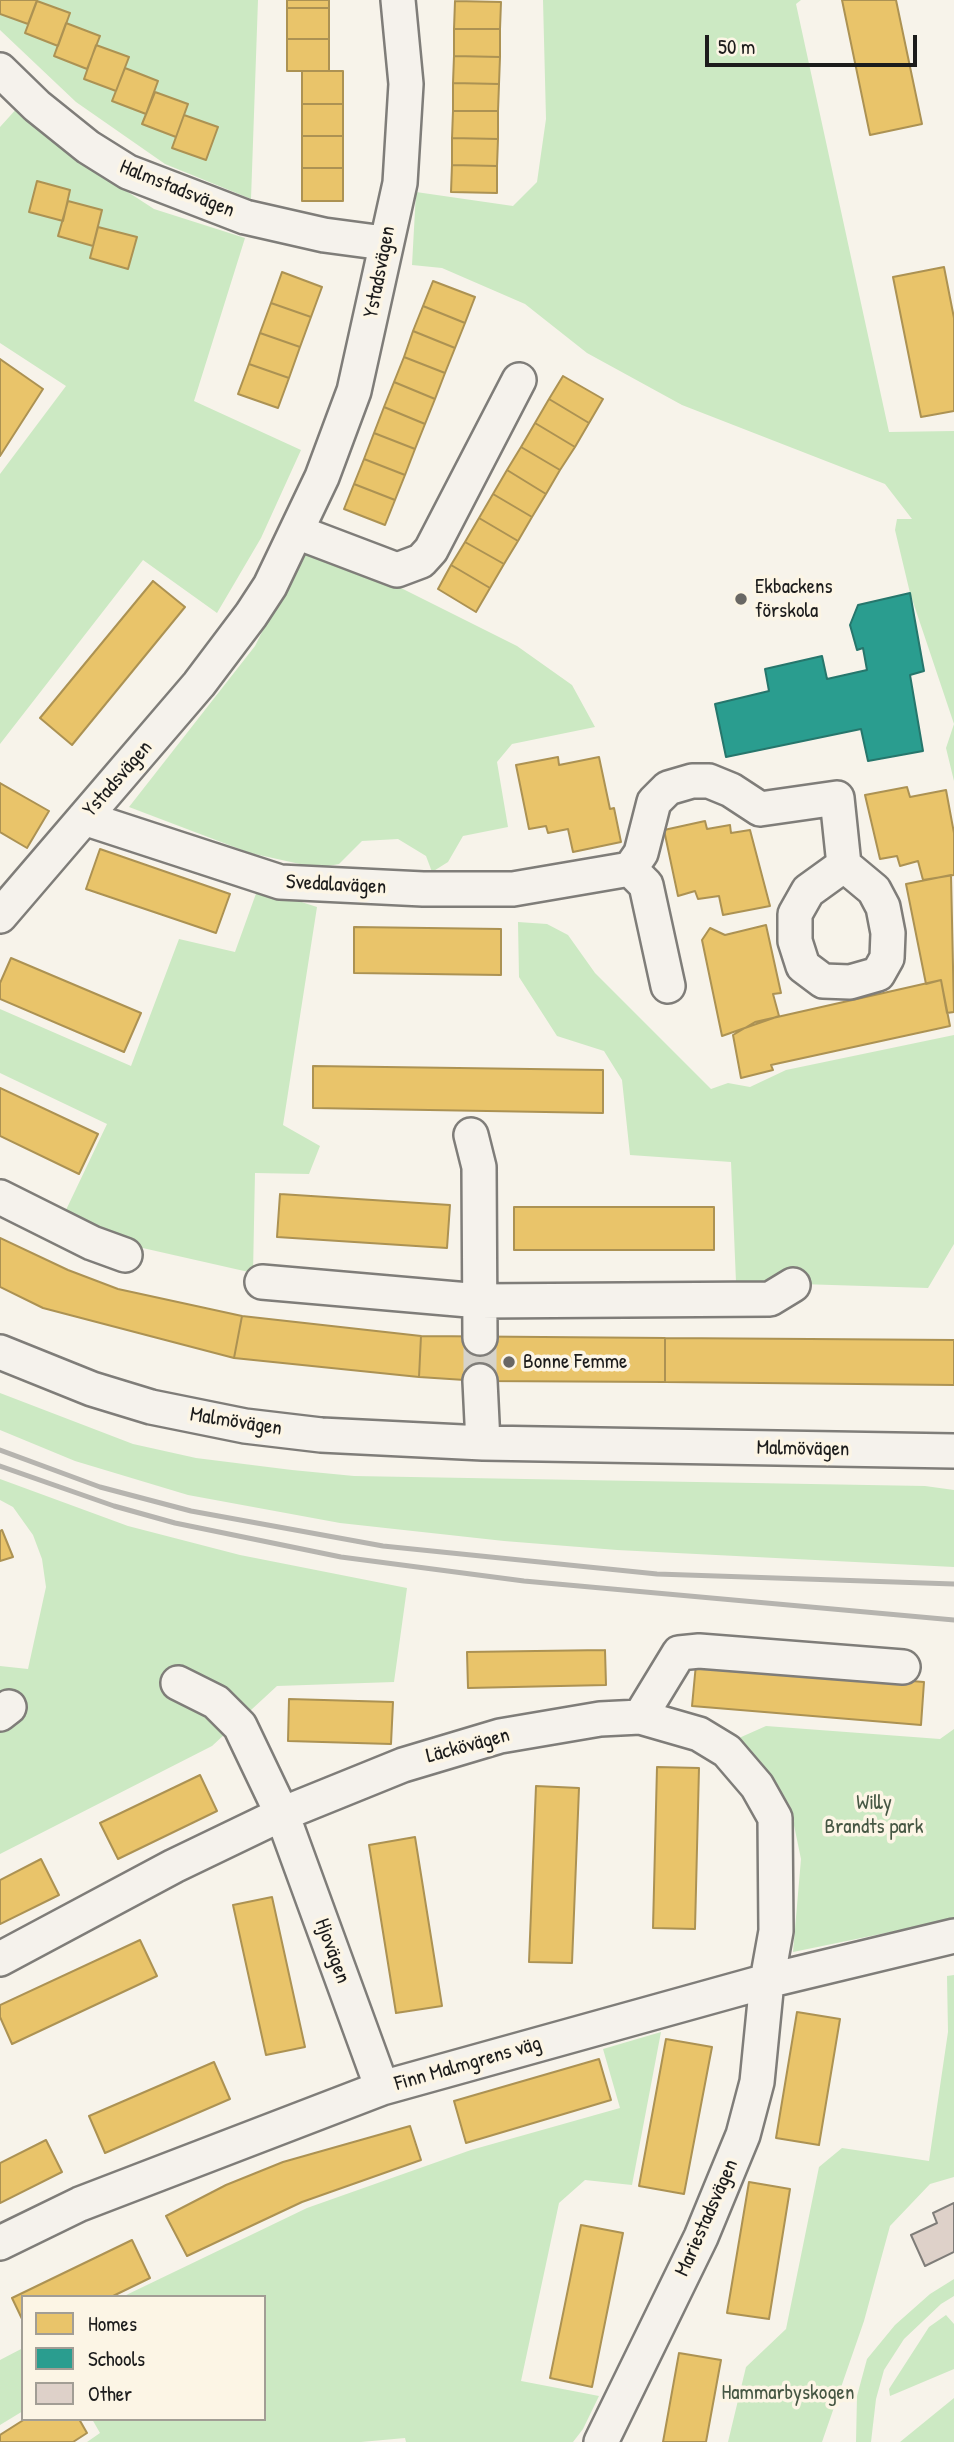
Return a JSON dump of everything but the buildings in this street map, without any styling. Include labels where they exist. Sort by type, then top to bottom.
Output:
[{"type":"street","name":"Ystadsvägen","points":[[0,916],[199,684],[251,615],[270,586],[322,477],[354,391],[375,304],[384,243],[400,183],[406,84],[398,0]]},
{"type":"street","name":"Halmstadsvägen","points":[[0,70],[37,106],[88,147],[128,172],[245,217],[324,235],[384,243]]},
{"type":"street","points":[[297,532],[397,570],[421,561],[431,550],[519,380]]},
{"type":"street","points":[[668,986],[646,885],[630,869],[641,853],[653,802],[668,788],[692,781],[709,781],[731,790],[760,809],[837,798],[845,865]]},
{"type":"street","name":"Svedalavägen","points":[[84,818],[280,882],[423,890],[513,888],[630,869]]},
{"type":"street","points":[[471,1135],[479,1167],[480,1338]]},
{"type":"street","points":[[0,1196],[125,1255]]},
{"type":"street","points":[[262,1282],[480,1301],[770,1299],[793,1286]]},
{"type":"street","name":"Malmövägen","points":[[0,1352],[92,1388],[151,1407],[244,1426],[321,1435],[483,1443],[954,1451]]},
{"type":"street","points":[[480,1381],[483,1443]]},
{"type":"street","points":[[640,1717],[679,1653],[699,1651],[903,1667]]},
{"type":"street","name":"Hjovägen","points":[[178,1683],[216,1702],[240,1726],[282,1814],[382,2088]]},
{"type":"street","points":[[0,1703],[9,1707],[0,1714]]},
{"type":"street","name":"Läckövägen","points":[[0,1959],[174,1866],[282,1814],[403,1765],[500,1736],[600,1719],[640,1717],[699,1734],[727,1751],[757,1786],[775,1818],[776,1931],[767,1981]]},
{"type":"street","name":"Finn Malmgrens väg","points":[[0,2243],[80,2204],[382,2088],[767,1981],[954,1936]]},
{"type":"street","name":"Mariestadsvägen","points":[[601,2442],[701,2237],[743,2135],[757,2082],[767,1981]]},
{"type":"green space","points":[[0,0],[258,0],[251,199],[165,164],[76,102],[0,30]]},
{"type":"green space","points":[[543,0],[801,0],[796,4],[889,432],[954,431],[954,724],[910,593],[895,530],[897,519],[912,519],[885,484],[682,405],[587,353],[525,304],[442,268],[412,265],[416,192],[513,206],[537,182],[546,119]]},
{"type":"green space","points":[[19,106],[74,157],[154,209],[245,238],[194,401],[301,450],[261,538],[217,613],[143,560],[0,744],[0,474],[66,386],[0,343],[0,127]]},
{"type":"green space","points":[[302,552],[324,556],[385,580],[517,646],[572,685],[595,727],[512,744],[497,762],[508,827],[463,836],[448,862],[432,872],[426,856],[398,839],[362,841],[339,864],[318,868],[250,853],[129,807],[255,646]]},
{"type":"green space","points":[[954,724],[954,781],[946,748]]},
{"type":"green space","points":[[258,888],[317,907],[283,1125],[320,1146],[309,1174],[255,1173],[253,1273],[125,1244],[65,1212],[107,1124],[0,1073],[0,1009],[131,1066],[179,939],[235,952]]},
{"type":"green space","points":[[518,922],[547,924],[568,935],[595,973],[711,1089],[728,1083],[750,1087],[786,1070],[954,1035],[954,1244],[928,1288],[736,1282],[731,1162],[630,1155],[622,1080],[604,1051],[557,1036],[519,977]]},
{"type":"green space","points":[[0,1393],[133,1444],[196,1458],[292,1470],[354,1476],[925,1486],[954,1490],[954,1567],[617,1550],[340,1523],[188,1495],[75,1461],[0,1430]]},
{"type":"green space","points":[[0,1479],[128,1526],[240,1555],[407,1588],[394,1682],[277,1686],[212,1746],[0,1854],[0,1666],[28,1669],[46,1587],[42,1559],[33,1535],[13,1507],[0,1500]]},
{"type":"green space","name":"Willy Brandts park","points":[[766,1726],[940,1739],[954,1729],[954,1919],[793,1952],[801,1859],[790,1806],[762,1763],[739,1738]]},
{"type":"green space","name":"Hammarbyskogen","points":[[954,1975],[954,2177],[930,2184],[890,2226],[864,2321],[822,2442],[728,2442],[746,2367],[786,2329],[819,2167],[842,2148],[929,2161],[948,2032],[947,1976]]},
{"type":"green space","points":[[661,2032],[632,2185],[585,2180],[559,2203],[521,2381],[599,2396],[583,2429],[573,2442],[406,2442],[405,2438],[361,2442],[87,2442],[100,2433],[93,2421],[266,2421],[266,2295],[126,2295],[307,2208],[471,2150],[620,2108],[603,2049]]},
{"type":"green space","points":[[954,2279],[954,2296],[941,2304],[904,2339],[884,2370],[876,2399],[871,2442],[856,2442],[857,2396],[867,2359],[895,2325],[930,2294]]},
{"type":"green space","points":[[946,2315],[954,2324],[954,2369],[890,2396],[889,2389],[929,2327]]},
{"type":"green space","points":[[21,2349],[21,2412],[0,2425],[0,2360]]},
{"type":"green space","points":[[954,2398],[954,2442],[900,2442]]},
{"type":"tunnel","points":[[480,1338],[480,1381]]},
{"type":"railway","points":[[0,1450],[100,1487],[191,1511],[383,1546],[657,1574],[954,1584]]},
{"type":"railway","points":[[0,1466],[114,1506],[175,1523],[341,1557],[524,1581],[954,1620]]},
{"type":"place","name":"Ekbackens förskola","points":[[741,599]]},
{"type":"place","name":"Bonne Femme","points":[[509,1362]]}]
